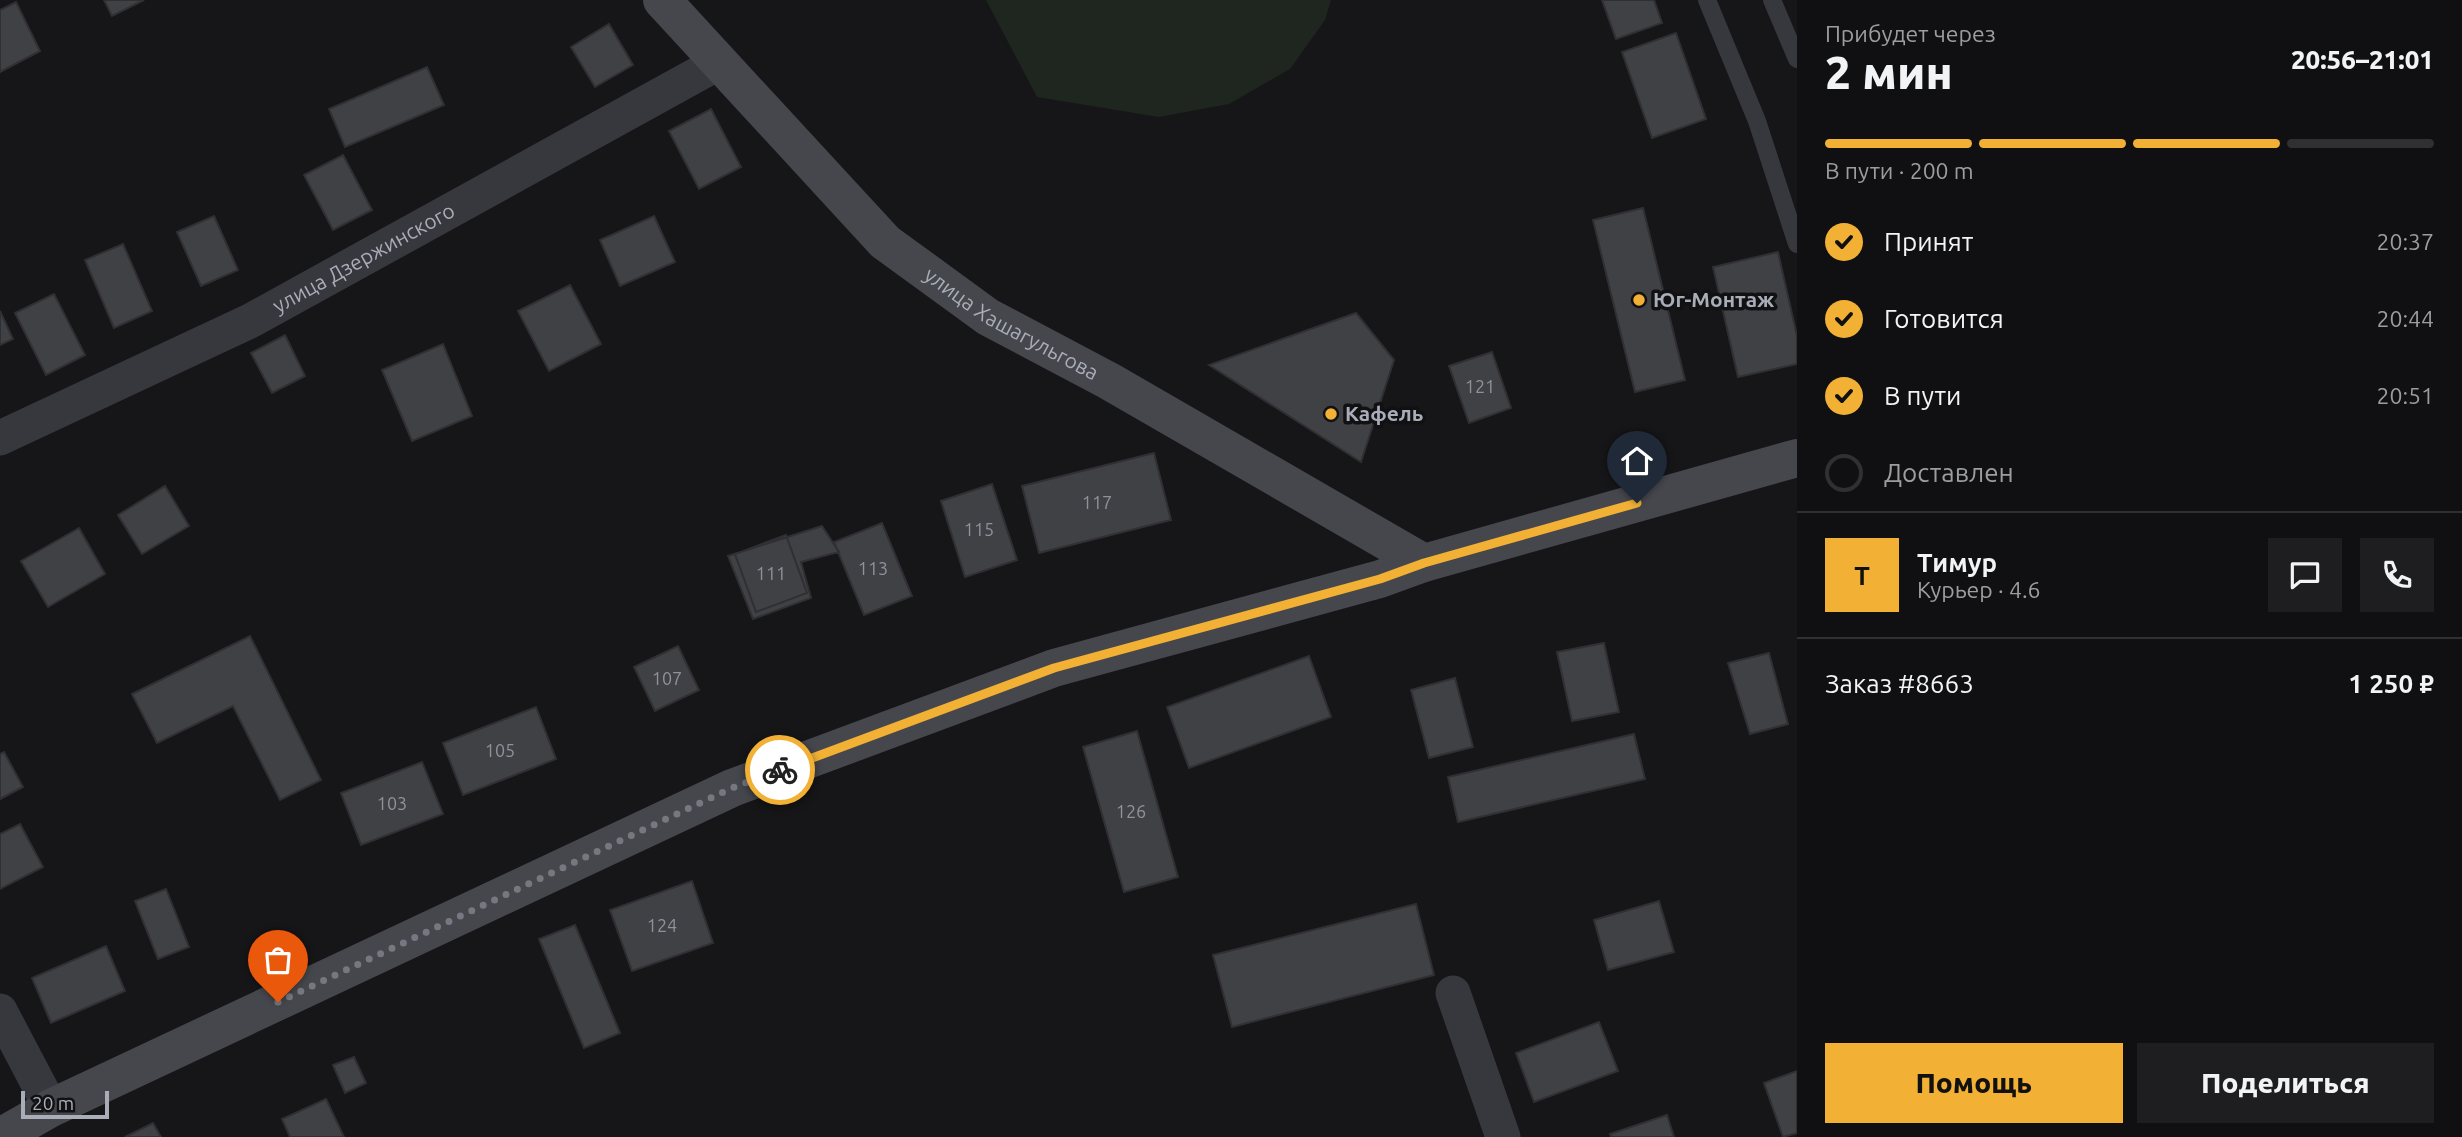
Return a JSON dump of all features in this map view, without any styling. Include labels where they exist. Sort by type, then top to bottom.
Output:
[{"type":"street","name":"улица Хашагульгова","points":[[662,0],[886,242],[988,317],[1109,381],[1424,563]]},
{"type":"street","name":"улица Дзержинского","points":[[0,438],[252,320],[718,63]]},
{"type":"street","points":[[0,1011],[30,1126],[732,788],[1054,668],[1380,579],[1424,563],[1797,458]]},
{"type":"street","points":[[1453,993],[1503,1137]]},
{"type":"lane","points":[[1707,0],[1757,121],[1797,244]]},
{"type":"lane","points":[[1772,0],[1797,59]]},
{"type":"shaded area","points":[[986,0],[1331,0],[1325,20],[1290,69],[1229,104],[1159,117],[1037,97]]},
{"type":"building","points":[[104,0],[144,0],[112,16]]},
{"type":"building","points":[[1602,0],[1654,0],[1662,23],[1616,39]]},
{"type":"building","points":[[16,2],[40,51],[0,72],[0,10]]},
{"type":"building","points":[[609,24],[633,65],[595,87],[571,47]]},
{"type":"building","points":[[1676,33],[1706,119],[1652,138],[1622,52]]},
{"type":"building","points":[[427,67],[444,105],[345,147],[329,109]]},
{"type":"building","points":[[711,109],[741,167],[699,189],[669,131]]},
{"type":"building","points":[[343,155],[372,210],[333,230],[304,175]]},
{"type":"building","name":"Юг-Монтаж","points":[[1643,208],[1685,380],[1635,392],[1593,220]]},
{"type":"building","points":[[214,216],[238,270],[201,286],[177,232]]},
{"type":"building","points":[[654,216],[675,262],[620,286],[600,240]]},
{"type":"building","points":[[123,244],[152,311],[114,328],[85,260]]},
{"type":"building","name":"Юг-Монтаж","points":[[1778,252],[1797,336],[1797,364],[1738,377],[1713,267]]},
{"type":"building","points":[[570,285],[601,344],[549,371],[518,311]]},
{"type":"building","points":[[54,294],[85,355],[46,375],[15,313]]},
{"type":"building","points":[[0,311],[13,339],[0,345]]},
{"type":"building","name":"Кафель","points":[[1356,313],[1394,360],[1361,462],[1209,365]]},
{"type":"building","points":[[285,335],[305,376],[272,393],[251,353]]},
{"type":"building","points":[[443,344],[472,416],[412,441],[382,370]]},
{"type":"building","points":[[1492,352],[1511,408],[1469,423],[1449,366]]},
{"type":"building","points":[[1154,453],[1171,520],[1039,553],[1022,486]]},
{"type":"building","points":[[992,484],[1017,560],[965,577],[941,501]]},
{"type":"building","points":[[165,486],[189,526],[142,554],[118,515]]},
{"type":"building","points":[[882,523],[912,596],[864,615],[834,542]]},
{"type":"building","points":[[822,526],[839,552],[801,562],[811,598],[753,619],[728,556]]},
{"type":"building","points":[[79,528],[105,574],[48,607],[21,561]]},
{"type":"building","points":[[786,535],[807,593],[756,612],[735,554]]},
{"type":"building","points":[[250,636],[321,780],[280,800],[233,706],[157,743],[132,694]]},
{"type":"building","points":[[1604,643],[1619,712],[1572,721],[1557,652]]},
{"type":"building","points":[[678,646],[699,690],[655,711],[634,667]]},
{"type":"building","points":[[1769,653],[1788,724],[1750,734],[1728,663]]},
{"type":"building","points":[[1309,656],[1331,717],[1189,768],[1167,707]]},
{"type":"building","points":[[1455,678],[1473,747],[1429,758],[1411,690]]},
{"type":"building","points":[[536,707],[556,759],[463,795],[443,743]]},
{"type":"building","points":[[1137,731],[1178,877],[1124,892],[1083,747]]},
{"type":"building","points":[[1634,734],[1645,779],[1458,822],[1448,777]]},
{"type":"building","points":[[4,752],[23,787],[0,799],[0,754]]},
{"type":"building","points":[[422,762],[443,814],[361,845],[341,793]]},
{"type":"building","points":[[20,824],[43,867],[0,889],[0,834]]},
{"type":"building","points":[[692,881],[713,943],[632,971],[610,910]]},
{"type":"building","points":[[166,889],[189,947],[158,959],[135,901]]},
{"type":"building","points":[[1659,901],[1674,952],[1608,970],[1594,920]]},
{"type":"building","points":[[1416,904],[1434,975],[1232,1027],[1213,955]]},
{"type":"building","points":[[575,925],[620,1033],[584,1048],[539,939]]},
{"type":"building","points":[[106,946],[125,991],[51,1023],[32,978]]},
{"type":"building","points":[[1599,1022],[1618,1071],[1534,1102],[1516,1053]]},
{"type":"building","points":[[354,1057],[366,1083],[345,1093],[333,1065]]},
{"type":"building","points":[[1797,1071],[1797,1133],[1783,1137],[1764,1083]]},
{"type":"building","points":[[326,1099],[344,1137],[290,1137],[282,1119]]},
{"type":"building","points":[[1667,1115],[1674,1137],[1611,1137],[1610,1134]]},
{"type":"building","points":[[153,1123],[161,1137],[125,1137]]},
{"type":"way so far","points":[[278,1002],[732,788],[780,770]]},
{"type":"place","name":"Юг-Монтаж","points":[[1639,300]]},
{"type":"place","name":"Кафель","points":[[1331,414]]},
{"type":"route","points":[[780,770],[1054,668],[1380,579],[1424,563],[1637,503]]}]
